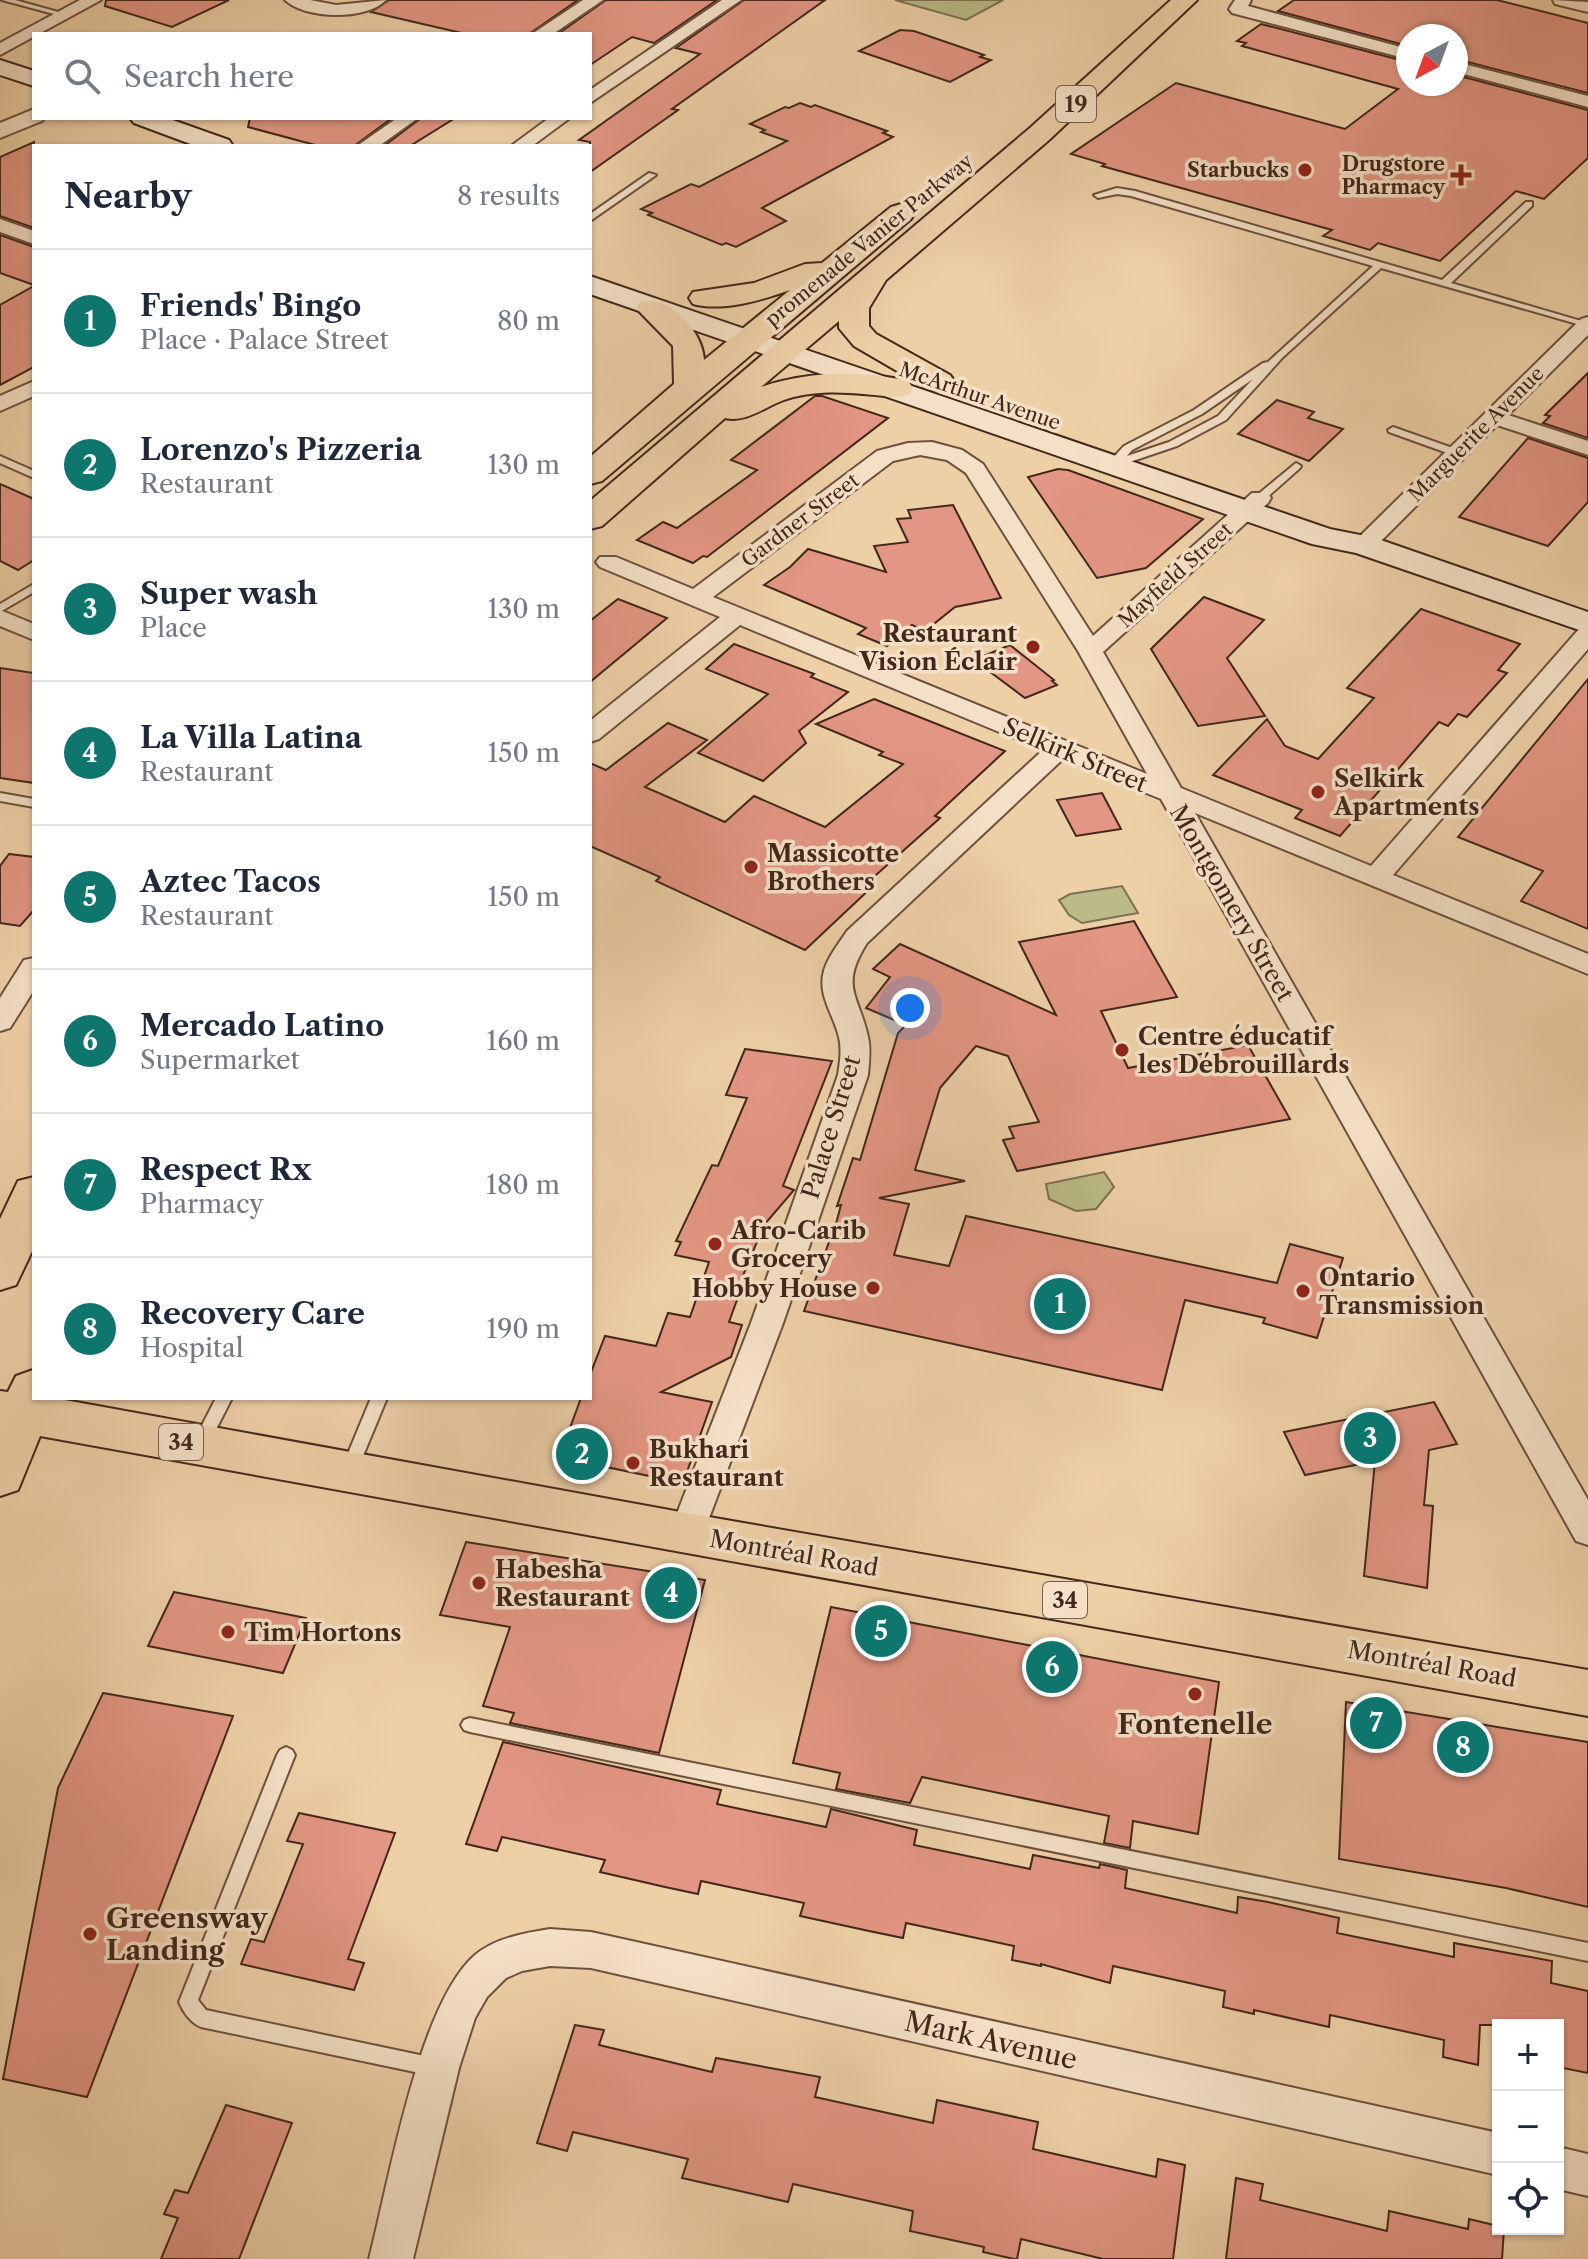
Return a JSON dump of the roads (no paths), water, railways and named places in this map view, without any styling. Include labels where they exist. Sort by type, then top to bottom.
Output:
[{"type":"main road","name":"19","points":[[592,517],[667,450],[1074,107],[1185,0]]},
{"type":"main road","points":[[0,67],[32,78]]},
{"type":"main road","points":[[148,120],[214,144]]},
{"type":"main road","name":"promenade Vanier Parkway","points":[[592,472],[690,387],[917,200]]},
{"type":"main road","points":[[704,298],[770,288],[850,254]]},
{"type":"main road","name":"McArthur Avenue","points":[[592,265],[613,268],[704,298],[759,331]]},
{"type":"main road","points":[[878,271],[854,308],[854,328],[865,340],[939,382]]},
{"type":"main road","name":"McArthur Avenue","points":[[592,285],[651,308],[759,331],[939,382],[1254,504],[1323,537],[1364,545],[1588,623]]},
{"type":"main road","points":[[651,308],[672,325],[688,345],[690,387]]},
{"type":"main road","name":"McArthur Avenue","points":[[794,343],[897,388],[1129,456]]},
{"type":"main road","points":[[667,450],[753,400],[786,388],[828,382],[897,388]]},
{"type":"main road","points":[[0,1273],[32,1198]]},
{"type":"main road","points":[[0,1476],[19,1404]]},
{"type":"main road","name":"Montréal Road","points":[[19,1404],[200,1445],[1588,1693]]},
{"type":"street","points":[[33,32],[93,0]]},
{"type":"street","points":[[293,0],[325,10],[346,12],[378,0]]},
{"type":"street","points":[[544,32],[595,0]]},
{"type":"street","points":[[592,97],[733,0]]},
{"type":"street","points":[[1561,0],[1588,7]]},
{"type":"street","points":[[1240,4],[1396,50]]},
{"type":"street","points":[[0,50],[32,33]]},
{"type":"street","points":[[1468,70],[1588,102]]},
{"type":"street","points":[[0,131],[32,117]]},
{"type":"street","points":[[369,144],[406,120]]},
{"type":"street","points":[[523,144],[558,120]]},
{"type":"street","points":[[0,225],[32,237]]},
{"type":"street","name":"Marguerite Avenue","points":[[1364,545],[1587,324]]},
{"type":"street","points":[[0,405],[32,388]]},
{"type":"street","points":[[1493,417],[1588,448]]},
{"type":"street","name":"Montgomery Street","points":[[908,449],[933,448],[948,452],[975,469],[1090,651],[1588,1531]]},
{"type":"street","name":"Gardner Street","points":[[696,598],[875,463],[908,449]]},
{"type":"street","name":"Mayfield Street","points":[[1090,651],[1254,504]]},
{"type":"street","name":"Selkirk Street","points":[[608,562],[1588,965]]},
{"type":"street","points":[[592,732],[737,615]]},
{"type":"street","points":[[0,617],[32,632]]},
{"type":"street","points":[[1374,879],[1588,634]]},
{"type":"street","name":"Palace Street","points":[[686,1534],[767,1323],[853,1075],[857,1044],[835,991],[834,979],[839,965],[857,937],[1059,749]]},
{"type":"street","points":[[0,1021],[32,970]]},
{"type":"street","name":"Mark Avenue","points":[[391,2259],[438,2068],[459,2002],[487,1970],[520,1951],[540,1946],[591,1950],[1492,2153]]},
{"type":"street","points":[[1564,2169],[1588,2175]]},
{"type":"lane","points":[[6,0],[65,15]]},
{"type":"lane","points":[[592,217],[652,175]]},
{"type":"lane","points":[[1098,195],[1132,193],[1587,324]]},
{"type":"lane","points":[[1445,283],[1529,204]]},
{"type":"lane","points":[[1129,456],[1222,418],[1280,355],[1378,266]]},
{"type":"lane","points":[[1129,456],[1280,355]]},
{"type":"lane","points":[[1393,430],[1457,453]]},
{"type":"lane","points":[[0,459],[32,474]]},
{"type":"lane","points":[[1254,504],[1296,466]]},
{"type":"lane","points":[[0,609],[32,588]]},
{"type":"lane","points":[[0,797],[32,803]]},
{"type":"lane","points":[[200,1445],[223,1400]]},
{"type":"lane","points":[[348,1472],[378,1400]]},
{"type":"lane","points":[[470,1725],[1588,1952]]},
{"type":"lane","points":[[286,1755],[188,2002],[201,2018],[438,2068]]},
{"type":"place","name":"Starbucks","points":[[1305,170]]},
{"type":"place","name":"Drugstore Pharmacy","points":[[1461,175]]},
{"type":"place","name":"Restaurant Vision Éclair","points":[[1033,647]]},
{"type":"place","name":"Selkirk Apartments","points":[[1318,792]]},
{"type":"place","name":"Massicotte Brothers","points":[[751,867]]},
{"type":"place","name":"Centre éducatif les Débrouillards","points":[[1122,1050]]},
{"type":"place","name":"Afro-Carib Grocery","points":[[715,1244]]},
{"type":"place","name":"Hobby House","points":[[873,1288]]},
{"type":"place","name":"Ontario Transmission","points":[[1303,1291]]},
{"type":"place","name":"Friends' Bingo","points":[[1060,1304]]},
{"type":"place","name":"Super wash","points":[[1370,1438]]},
{"type":"place","name":"Lorenzo's Pizzeria","points":[[582,1454]]},
{"type":"place","name":"Bukhari Restaurant","points":[[633,1463]]},
{"type":"place","name":"Habesha Restaurant","points":[[479,1583]]},
{"type":"place","name":"La Villa Latina","points":[[671,1593]]},
{"type":"place","name":"Aztec Tacos","points":[[881,1631]]},
{"type":"place","name":"Tim Hortons","points":[[228,1632]]},
{"type":"place","name":"Mercado Latino","points":[[1052,1667]]},
{"type":"place","name":"Fontenelle","points":[[1195,1694]]},
{"type":"place","name":"Respect Rx","points":[[1376,1723]]},
{"type":"place","name":"Recovery Care","points":[[1463,1747]]},
{"type":"place","name":"Greensway Landing","points":[[90,1934]]}]
